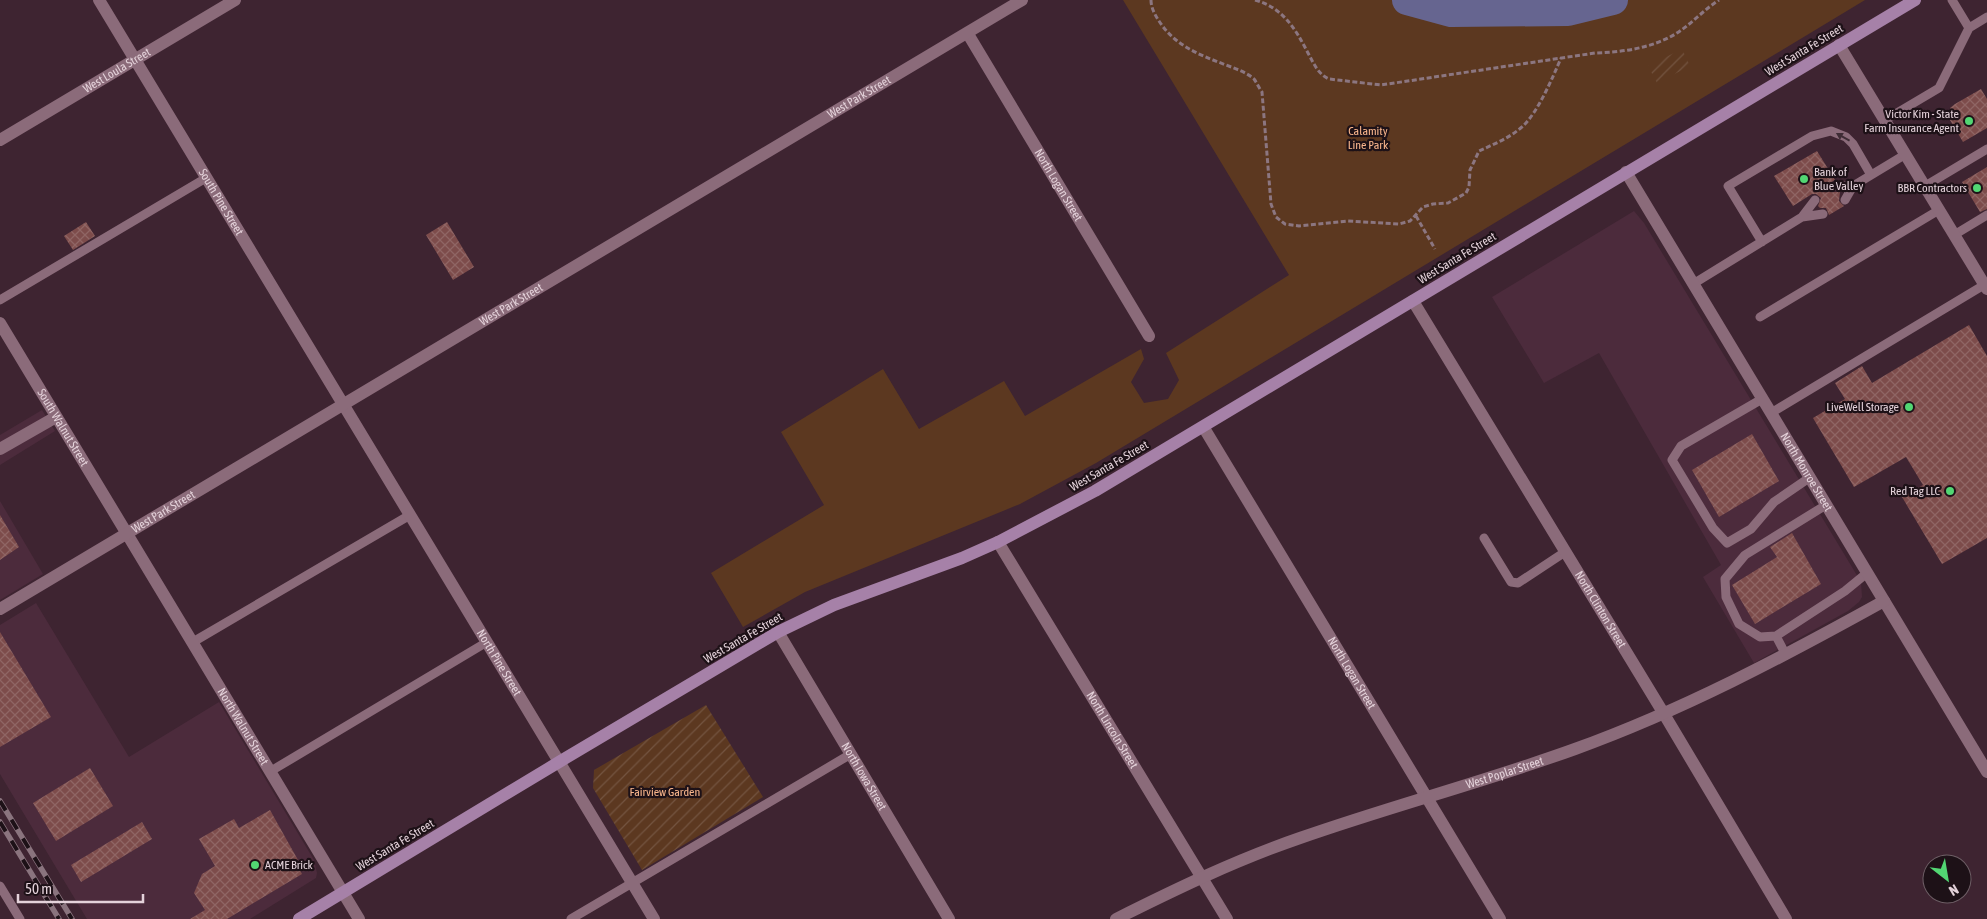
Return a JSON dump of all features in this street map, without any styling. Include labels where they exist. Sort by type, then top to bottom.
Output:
[{"type":"main road","name":"West Santa Fe Street","points":[[299,919],[778,632],[834,605],[962,558],[998,542],[1095,491],[1204,428],[1626,172],[1915,0]]},
{"type":"street","name":"South Pine Street","points":[[99,0],[344,405]]},
{"type":"street","name":"West Loula Street","points":[[0,140],[235,0]]},
{"type":"street","name":"West Park Street","points":[[0,609],[968,34],[1022,0]]},
{"type":"street","name":"North Logan Street","points":[[968,34],[1148,336]]},
{"type":"street","points":[[1839,45],[1986,287]]},
{"type":"street","name":"North Monroe Street","points":[[1626,172],[1987,772]]},
{"type":"street","name":"North Clinton Street","points":[[1413,301],[1786,919]]},
{"type":"street","name":"South Walnut Street","points":[[0,323],[128,533]]},
{"type":"street","name":"North Pine Street","points":[[344,405],[654,919]]},
{"type":"street","points":[[0,449],[56,416]]},
{"type":"street","name":"North Logan Street","points":[[1204,428],[1500,919]]},
{"type":"street","name":"North Walnut Street","points":[[128,533],[359,919]]},
{"type":"street","name":"North Lincoln Street","points":[[998,542],[1227,919]]},
{"type":"street","name":"West Poplar Street","points":[[1116,919],[1248,857],[1298,838],[1532,764],[1664,714],[1786,655],[1884,601]]},
{"type":"street","name":"North Iowa Street","points":[[778,632],[949,919]]},
{"type":"lane","points":[[1952,0],[1969,28]]},
{"type":"lane","points":[[1885,120],[1939,88],[1969,28],[1987,17]]},
{"type":"lane","points":[[1762,242],[1728,186],[1812,136],[1830,131],[1846,137],[1854,144],[1871,175]]},
{"type":"lane","points":[[1925,186],[1987,149]]},
{"type":"lane","points":[[1853,186],[1841,193],[1906,154]]},
{"type":"lane","points":[[0,300],[206,178]]},
{"type":"lane","points":[[1693,284],[1819,207],[1802,217]]},
{"type":"lane","points":[[1760,316],[1939,210]]},
{"type":"lane","points":[[1954,235],[1987,215]]},
{"type":"lane","points":[[1770,413],[1986,287]]},
{"type":"lane","points":[[1762,399],[1681,446],[1672,460],[1713,528],[1727,543],[1751,529],[1774,502],[1809,478]]},
{"type":"lane","points":[[1826,505],[1745,555],[1725,579],[1726,597],[1740,624],[1760,637],[1776,636],[1845,591],[1867,573]]},
{"type":"lane","points":[[193,642],[410,515]]},
{"type":"lane","points":[[1484,538],[1511,582],[1518,583],[1565,552]]},
{"type":"lane","points":[[1776,636],[1786,655]]},
{"type":"lane","points":[[271,771],[487,642]]},
{"type":"lane","points":[[570,919],[851,754]]},
{"type":"lane","points":[[0,886],[20,919]]},
{"type":"path","points":[[1151,0],[1156,18],[1166,32],[1181,45],[1203,56],[1245,72],[1255,80],[1262,92],[1271,204],[1276,217],[1285,224],[1299,226],[1348,221],[1399,224],[1410,221],[1423,207],[1448,203],[1466,193],[1469,187],[1470,170],[1479,151],[1504,140],[1524,126],[1547,90],[1561,58]]},
{"type":"path","points":[[1255,0],[1270,4],[1288,20],[1300,37],[1317,70],[1329,79],[1381,85],[1561,58],[1625,52],[1661,42],[1679,32],[1719,0]]},
{"type":"path","points":[[1416,216],[1435,249]]},
{"type":"shaded area","points":[[1634,211],[1644,223],[1861,582],[1862,597],[1848,611],[1754,663],[1703,577],[1721,565],[1599,353],[1544,383],[1492,297]]},
{"type":"shaded area","points":[[42,410],[55,431],[0,465],[0,435]]},
{"type":"shaded area","points":[[0,501],[43,574],[0,600]]},
{"type":"shaded area","points":[[36,603],[129,757],[219,702],[314,860],[317,873],[316,878],[250,919],[87,919],[0,774],[0,625]]},
{"type":"green space","name":"Calamity Line Park","points":[[1123,0],[1407,0],[1451,12],[1568,11],[1614,0],[1865,0],[1096,463],[1020,504],[805,592],[743,627],[711,573],[824,505],[781,432],[883,369],[919,429],[1004,381],[1025,416],[1141,349],[1144,359],[1131,382],[1144,403],[1168,399],[1179,380],[1166,353],[1289,275]]},
{"type":"green space","points":[[1407,0],[1613,0],[1568,11],[1451,12]]},
{"type":"green space","points":[[1682,49],[1690,66],[1657,83],[1648,66]]},
{"type":"green space","name":"Fairview Garden","points":[[706,705],[763,797],[642,870],[593,788],[594,770]]},
{"type":"building","name":"Victor Kim - State Farm Insurance Agent","points":[[1981,89],[1987,99],[1987,128],[1963,142],[1947,115],[1952,112],[1950,108],[1955,104]]},
{"type":"building","name":"Bank of Blue Valley","points":[[1817,151],[1835,180],[1830,183],[1830,189],[1833,192],[1840,192],[1839,201],[1844,206],[1829,215],[1826,208],[1818,206],[1821,198],[1816,194],[1812,194],[1793,206],[1774,176]]},
{"type":"building","name":"BBR Contractors","points":[[1987,167],[1987,209],[1980,212],[1962,182]]},
{"type":"building","points":[[86,222],[95,236],[73,250],[64,236]]},
{"type":"building","points":[[447,222],[474,267],[453,280],[426,235]]},
{"type":"building","name":"LiveWell Storage","points":[[1969,325],[1987,356],[1987,538],[1942,564],[1902,497],[1923,485],[1906,457],[1854,487],[1813,418],[1845,399],[1835,383],[1862,366],[1872,383]]},
{"type":"building","points":[[1752,434],[1779,481],[1719,517],[1692,470]]},
{"type":"building","points":[[0,515],[19,547],[0,560]]},
{"type":"building","points":[[1792,533],[1821,584],[1755,624],[1732,585],[1777,557],[1770,547]]},
{"type":"building","points":[[0,632],[51,717],[0,747]]},
{"type":"building","points":[[90,768],[113,806],[56,841],[33,803]]},
{"type":"building","name":"ACME Brick","points":[[270,810],[298,860],[296,863],[302,874],[227,919],[190,919],[205,910],[194,893],[202,874],[215,866],[199,839],[234,819],[239,828]]},
{"type":"building","points":[[142,822],[152,839],[81,882],[71,865]]},
{"type":"waterway","points":[[1407,0],[1451,12],[1568,11],[1613,0]]},
{"type":"railway","points":[[0,801],[72,919]]},
{"type":"railway","points":[[0,822],[59,919]]},
{"type":"place","name":"Victor Kim - State Farm Insurance Agent","points":[[1969,121]]},
{"type":"place","name":"Bank of Blue Valley","points":[[1804,179]]},
{"type":"place","name":"BBR Contractors","points":[[1977,188]]},
{"type":"place","name":"LiveWell Storage","points":[[1909,407]]},
{"type":"place","name":"Red Tag LLC","points":[[1950,491]]},
{"type":"place","name":"ACME Brick","points":[[255,865]]}]
